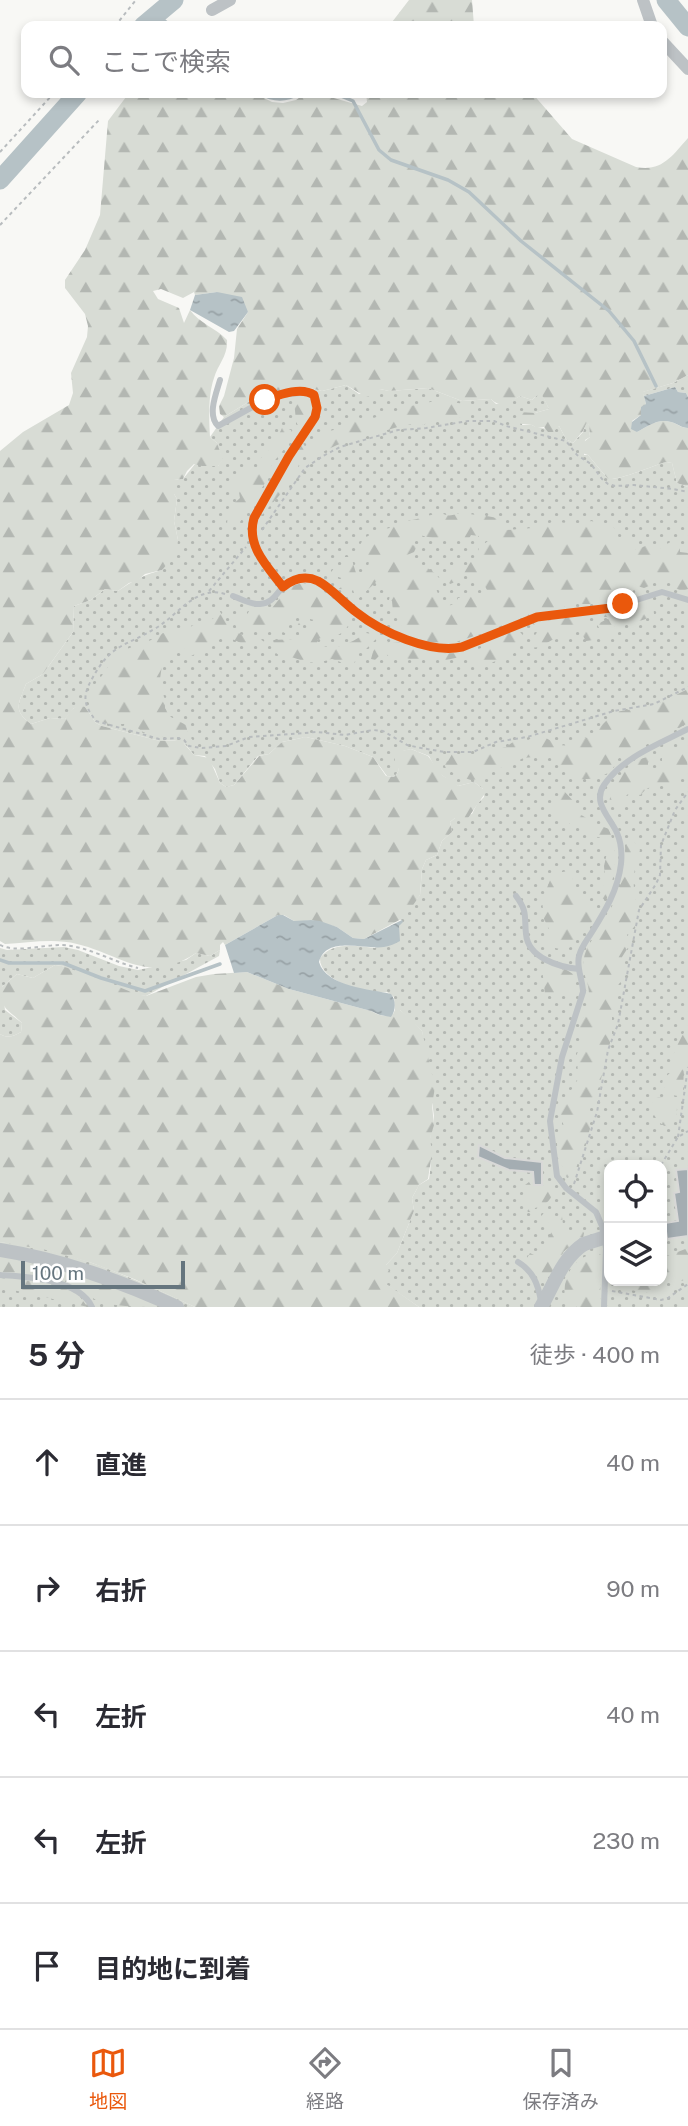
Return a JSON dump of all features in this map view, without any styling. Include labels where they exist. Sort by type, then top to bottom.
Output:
[{"type":"street","points":[[212,10],[229,0]]},
{"type":"street","points":[[642,0],[650,21]]},
{"type":"street","points":[[667,46],[688,69]]},
{"type":"street","points":[[542,1306],[565,1260],[573,1251],[604,1238]]},
{"type":"street","points":[[0,1250],[89,1270],[177,1307]]},
{"type":"lane","points":[[220,380],[212,418],[218,426],[279,395],[310,392],[317,401],[315,417],[289,456],[251,527],[259,555],[283,587]]},
{"type":"lane","points":[[233,596],[263,604],[291,580],[301,578],[318,582],[370,622],[428,646],[449,650],[537,617],[611,608],[662,592],[688,600]]},
{"type":"lane","points":[[604,1307],[606,1248],[602,1226],[596,1212],[560,1182],[557,1176],[550,1121],[562,1057],[583,992],[579,969],[580,953],[612,899],[619,877],[620,845],[617,833],[601,804],[600,794],[604,785],[622,765],[688,729]]},
{"type":"lane","points":[[516,896],[524,907],[526,937],[533,950],[540,957],[560,966],[579,969]]},
{"type":"lane","points":[[518,1262],[533,1276],[542,1306]]},
{"type":"lane","points":[[0,1275],[33,1277],[64,1285],[79,1291],[92,1307]]},
{"type":"path","points":[[119,21],[136,0]]},
{"type":"path","points":[[0,152],[49,98]]},
{"type":"path","points":[[0,225],[99,120]]},
{"type":"path","points":[[209,592],[279,508],[305,468],[340,447],[398,430],[468,421],[494,421],[566,441],[608,484],[688,492]]},
{"type":"path","points":[[233,596],[209,592],[195,597],[158,627],[105,657],[86,690],[85,697],[96,722],[159,739],[178,738],[189,746],[202,748],[226,746],[249,737],[317,732],[345,735],[373,730],[383,731],[421,748],[445,752],[473,752],[496,741],[527,737],[614,711],[654,704],[688,687]]},
{"type":"path","points":[[572,1192],[597,1112],[608,1050],[618,1024],[639,910],[656,884],[661,866],[661,845],[675,810],[688,792]]},
{"type":"path","points":[[0,945],[10,948],[70,946],[138,968]]},
{"type":"path","points":[[664,1160],[678,1137],[688,1067]]},
{"type":"path","points":[[678,1137],[688,1131]]},
{"type":"path","points":[[604,1290],[661,1300],[688,1284]]},
{"type":"green space","points":[[409,0],[472,0],[474,21],[393,21]]},
{"type":"green space","points":[[125,98],[264,98],[283,103],[299,98],[334,98],[362,106],[367,102],[367,98],[536,98],[572,139],[636,167],[660,165],[688,138],[688,375],[673,383],[643,392],[646,404],[641,415],[632,421],[637,432],[662,421],[688,428],[688,487],[677,483],[672,463],[666,462],[608,479],[588,455],[579,452],[580,445],[590,437],[587,422],[573,443],[566,439],[559,426],[553,432],[548,432],[544,427],[514,423],[519,412],[535,413],[549,409],[542,395],[537,395],[532,400],[520,396],[509,403],[498,404],[491,399],[462,401],[428,388],[389,391],[380,389],[375,395],[366,397],[346,385],[322,391],[305,387],[253,399],[224,417],[220,414],[219,406],[234,358],[237,329],[248,312],[217,292],[195,295],[194,292],[183,298],[161,289],[153,291],[158,299],[179,308],[184,323],[190,310],[227,340],[226,351],[212,385],[209,407],[210,437],[217,443],[223,460],[218,466],[194,464],[183,479],[174,480],[174,494],[177,499],[174,521],[178,540],[177,549],[170,561],[162,570],[145,574],[118,591],[105,589],[91,600],[74,606],[73,632],[43,674],[26,684],[19,701],[19,710],[31,724],[50,718],[65,719],[74,708],[82,706],[96,723],[102,726],[160,741],[181,740],[194,755],[209,758],[220,783],[226,787],[234,785],[259,756],[269,754],[282,742],[306,737],[345,746],[373,757],[386,776],[394,777],[399,766],[395,762],[394,754],[411,749],[428,756],[441,774],[458,786],[474,782],[483,789],[488,789],[468,818],[455,818],[450,822],[452,832],[442,841],[437,855],[426,860],[422,869],[420,895],[405,917],[364,939],[353,938],[337,927],[311,920],[294,921],[284,915],[278,915],[225,945],[223,942],[220,950],[210,956],[196,953],[163,967],[135,965],[68,942],[5,944],[0,941],[0,451],[23,432],[69,405],[73,393],[71,373],[87,337],[88,326],[85,314],[65,288],[65,280],[85,250],[100,215],[108,121]]},
{"type":"green space","points":[[688,375],[688,397],[686,393],[678,392],[675,387],[644,396],[642,392],[673,383]]},
{"type":"green space","points":[[346,385],[359,394],[380,389],[389,391],[428,388],[462,401],[491,399],[496,404],[520,396],[532,400],[542,394],[549,409],[525,413],[522,425],[546,428],[559,426],[566,439],[573,443],[583,432],[587,421],[590,437],[585,440],[584,455],[588,455],[608,479],[666,462],[672,463],[677,483],[688,487],[688,1307],[419,1307],[384,1283],[386,1265],[397,1253],[414,1211],[412,1198],[419,1185],[429,1179],[430,1173],[430,1136],[434,1116],[422,1031],[400,1010],[395,1010],[394,997],[387,992],[368,991],[336,980],[327,974],[320,958],[338,947],[375,948],[399,926],[400,920],[420,895],[422,869],[426,860],[437,855],[442,841],[452,832],[450,822],[472,814],[484,797],[483,789],[474,782],[458,786],[437,772],[429,756],[411,749],[403,751],[398,772],[394,777],[387,776],[373,757],[345,746],[306,737],[282,742],[269,754],[258,756],[234,785],[226,787],[220,783],[215,769],[205,756],[194,755],[185,744],[175,740],[160,741],[102,726],[96,723],[85,707],[74,708],[65,719],[50,718],[31,724],[21,715],[19,701],[26,684],[43,674],[73,632],[74,606],[91,600],[105,589],[118,591],[139,578],[162,570],[178,540],[174,521],[177,499],[174,494],[174,480],[183,479],[195,464],[218,466],[222,460],[217,443],[210,437],[224,417],[253,399],[305,387],[322,391]]},
{"type":"green space","points":[[298,395],[308,397],[313,406],[308,422],[299,427],[291,399]]},
{"type":"green space","points":[[440,400],[464,404],[470,411],[458,419],[401,426],[337,445],[314,456],[306,455],[301,458],[295,474],[285,488],[260,515],[280,480],[291,468],[291,457],[302,442],[306,448],[311,448],[313,438],[320,438],[329,431],[343,428],[357,417],[372,418],[384,412],[392,414],[401,408]]},
{"type":"green space","points":[[282,428],[291,430],[293,435],[272,463],[267,480],[240,522],[234,526],[227,525],[228,509],[240,498],[239,492],[232,490],[231,483],[241,472],[260,468],[261,458],[275,443]]},
{"type":"green space","points":[[463,512],[493,517],[507,530],[532,528],[553,522],[583,524],[591,521],[613,526],[619,541],[634,541],[637,547],[635,550],[648,545],[659,549],[672,541],[680,544],[680,552],[688,553],[688,589],[682,591],[675,588],[668,579],[659,583],[658,573],[654,572],[649,586],[637,586],[628,597],[621,600],[601,604],[573,604],[516,619],[487,632],[443,646],[393,630],[389,622],[392,618],[396,625],[401,626],[402,620],[399,611],[393,612],[392,601],[389,600],[391,591],[383,580],[376,582],[359,598],[353,590],[339,589],[344,579],[330,574],[334,568],[345,565],[345,557],[351,557],[356,573],[367,572],[369,562],[356,558],[357,553],[364,539],[377,530],[390,528],[400,521],[441,513],[450,515]],"holes":[[[460,534],[467,542],[471,535],[488,537],[488,541],[464,568],[458,565],[443,578],[439,578],[433,571],[407,555],[414,552],[417,546],[412,545],[419,535],[450,542]],[[458,573],[482,581],[487,590],[476,596],[458,598],[456,603],[446,607],[436,589],[445,581],[450,584],[458,581]]]},
{"type":"green space","points":[[302,583],[317,586],[351,613],[345,630],[339,635],[317,640],[317,644],[336,647],[366,633],[377,635],[366,649],[355,649],[354,664],[332,659],[317,663],[307,662],[276,653],[273,640],[296,639],[300,636],[297,626],[299,623],[304,630],[315,623],[299,613],[283,623],[283,628],[292,632],[289,635],[277,629],[263,634],[254,629],[237,628],[235,624],[239,616],[247,615],[253,608],[272,608],[289,587]]},
{"type":"green space","points":[[648,603],[653,605],[654,614],[635,622],[614,622],[615,631],[604,638],[597,624],[612,617],[597,617],[595,613]]},
{"type":"green space","points":[[218,608],[237,632],[268,645],[245,645],[226,636],[218,640],[212,639],[191,656],[182,648],[166,657],[159,686],[165,699],[165,708],[169,716],[186,725],[194,742],[181,736],[160,737],[143,732],[131,723],[107,724],[97,718],[92,712],[87,695],[118,654],[163,633],[169,634],[172,626],[185,632],[193,625],[202,627],[215,617],[215,609]]},
{"type":"green space","points":[[585,615],[584,623],[592,627],[595,633],[593,640],[586,641],[580,631],[574,628],[576,632],[573,636],[529,648],[539,630],[532,623]]},
{"type":"green space","points":[[512,631],[521,633],[524,637],[519,650],[481,666],[475,664],[469,655],[446,660],[408,659],[396,656],[390,658],[384,651],[375,660],[371,659],[374,648],[386,640],[390,644],[403,642],[443,653],[457,653],[481,648],[483,643]]},
{"type":"green space","points":[[688,689],[688,723],[673,728],[633,755],[628,754],[617,759],[611,770],[602,776],[577,779],[571,769],[568,771],[561,768],[556,757],[544,756],[523,758],[508,767],[492,769],[479,779],[471,780],[458,776],[446,768],[443,762],[448,761],[452,754],[464,754],[473,760],[494,747],[506,747],[513,742],[539,735],[560,745],[570,745],[579,736],[589,738],[615,712],[653,706]]},
{"type":"green space","points":[[685,743],[688,770],[680,776],[680,789],[675,791],[661,785],[652,787],[641,795],[628,794],[626,796],[629,802],[622,806],[610,806],[612,789],[629,767],[652,756],[648,768],[654,774],[666,751],[681,748]]},
{"type":"green space","points":[[559,791],[564,791],[576,804],[578,813],[590,822],[609,829],[615,864],[605,900],[602,898],[607,853],[602,838],[589,835],[580,825],[570,824],[556,814],[554,807],[560,802]]},
{"type":"green space","points":[[634,841],[640,850],[634,879],[636,922],[627,935],[629,946],[622,957],[624,978],[618,985],[612,1014],[612,1035],[599,1087],[590,1105],[590,1129],[575,1171],[567,1178],[557,1148],[559,1128],[564,1127],[558,1105],[578,1079],[577,1054],[582,1039],[578,1031],[589,994],[583,970],[584,958],[616,898],[624,867],[625,845]]},
{"type":"green space","points":[[568,871],[573,876],[572,882],[593,908],[594,917],[584,933],[577,935],[574,946],[557,948],[548,946],[542,940],[549,929],[544,919],[542,900],[551,878],[557,873]]},
{"type":"green space","points":[[64,947],[138,970],[186,960],[196,953],[210,956],[220,950],[219,956],[146,996],[136,995],[62,966],[55,965],[33,978],[17,974],[2,987],[5,1010],[22,1023],[21,1032],[8,1037],[0,1034],[0,948],[7,950]]},
{"type":"green space","points":[[545,964],[573,974],[577,991],[574,994],[545,994],[542,968]]},
{"type":"green space","points":[[55,965],[146,996],[196,977],[247,972],[289,989],[382,1015],[390,1015],[395,1010],[400,1010],[411,1019],[422,1031],[435,1087],[432,1105],[434,1125],[430,1138],[432,1153],[428,1179],[419,1185],[412,1198],[414,1211],[397,1253],[386,1265],[391,1274],[385,1283],[419,1307],[195,1307],[92,1263],[47,1250],[0,1242],[0,1034],[8,1037],[16,1035],[21,1032],[22,1023],[3,1005],[2,987],[17,974],[33,978]]},
{"type":"green space","points":[[688,1025],[688,1060],[684,1065],[683,1092],[678,1096],[672,1095],[662,1085],[663,1079],[670,1073],[673,1055]]},
{"type":"green space","points":[[653,1098],[677,1101],[675,1121],[669,1126],[661,1124],[652,1112]]},
{"type":"green space","points":[[546,1180],[555,1187],[551,1198],[535,1208],[534,1212],[528,1212],[518,1201],[524,1193],[525,1185],[529,1182],[532,1187],[544,1185]]},
{"type":"green space","points":[[546,1210],[553,1218],[562,1216],[563,1225],[570,1233],[581,1229],[584,1233],[583,1238],[564,1251],[551,1276],[544,1278],[527,1258],[530,1253],[536,1256],[555,1227],[540,1218]]},
{"type":"green space","points":[[0,1242],[51,1251],[100,1266],[195,1307],[0,1307]]},
{"type":"green space","points":[[688,1248],[688,1279],[667,1283],[667,1256]]},
{"type":"green space","points":[[597,1252],[601,1255],[600,1307],[577,1307],[565,1299],[568,1275],[571,1268],[582,1258]]},
{"type":"green space","points":[[0,1256],[85,1275],[163,1307],[103,1303],[75,1286],[57,1279],[0,1272]]},
{"type":"green space","points":[[0,1278],[60,1287],[77,1294],[88,1307],[0,1287]]},
{"type":"green space","points":[[614,1286],[666,1286],[667,1294],[665,1296]]},
{"type":"water","points":[[217,292],[242,297],[248,312],[234,331],[229,332],[190,310],[195,295]]},
{"type":"water","points":[[675,387],[678,392],[686,393],[688,397],[688,428],[662,421],[637,432],[631,429],[632,422],[641,415],[641,407],[646,404],[644,396]]},
{"type":"water","points":[[278,915],[294,921],[320,921],[337,927],[353,938],[364,939],[402,920],[399,926],[400,941],[384,947],[338,946],[323,954],[319,962],[330,977],[340,982],[391,994],[395,1005],[391,1017],[289,989],[247,972],[234,973],[225,945]]},
{"type":"building","points":[[479,1145],[505,1158],[542,1162],[542,1185],[534,1185],[533,1172],[509,1170],[478,1157]]},
{"type":"building","points":[[688,1169],[688,1236],[667,1239],[667,1223],[678,1221],[674,1193],[679,1192],[676,1170]]},
{"type":"waterway","points":[[149,21],[174,0]]},
{"type":"waterway","points":[[666,0],[688,27]]},
{"type":"waterway","points":[[156,14],[165,21]]},
{"type":"waterway","points":[[0,180],[74,98]]},
{"type":"waterway","points":[[270,98],[285,98]]},
{"type":"waterway","points":[[346,98],[353,101],[379,150],[391,160],[448,180],[469,192],[521,241],[609,311],[634,341],[656,386]]},
{"type":"waterway","points":[[0,960],[9,963],[63,963],[145,991],[220,964]]},
{"type":"route","points":[[265,400],[304,391],[314,395],[317,401],[315,417],[289,456],[251,527],[251,537],[259,555],[283,587],[291,580],[301,578],[318,582],[370,622],[402,637],[449,650],[537,617],[611,608],[623,604]]}]
